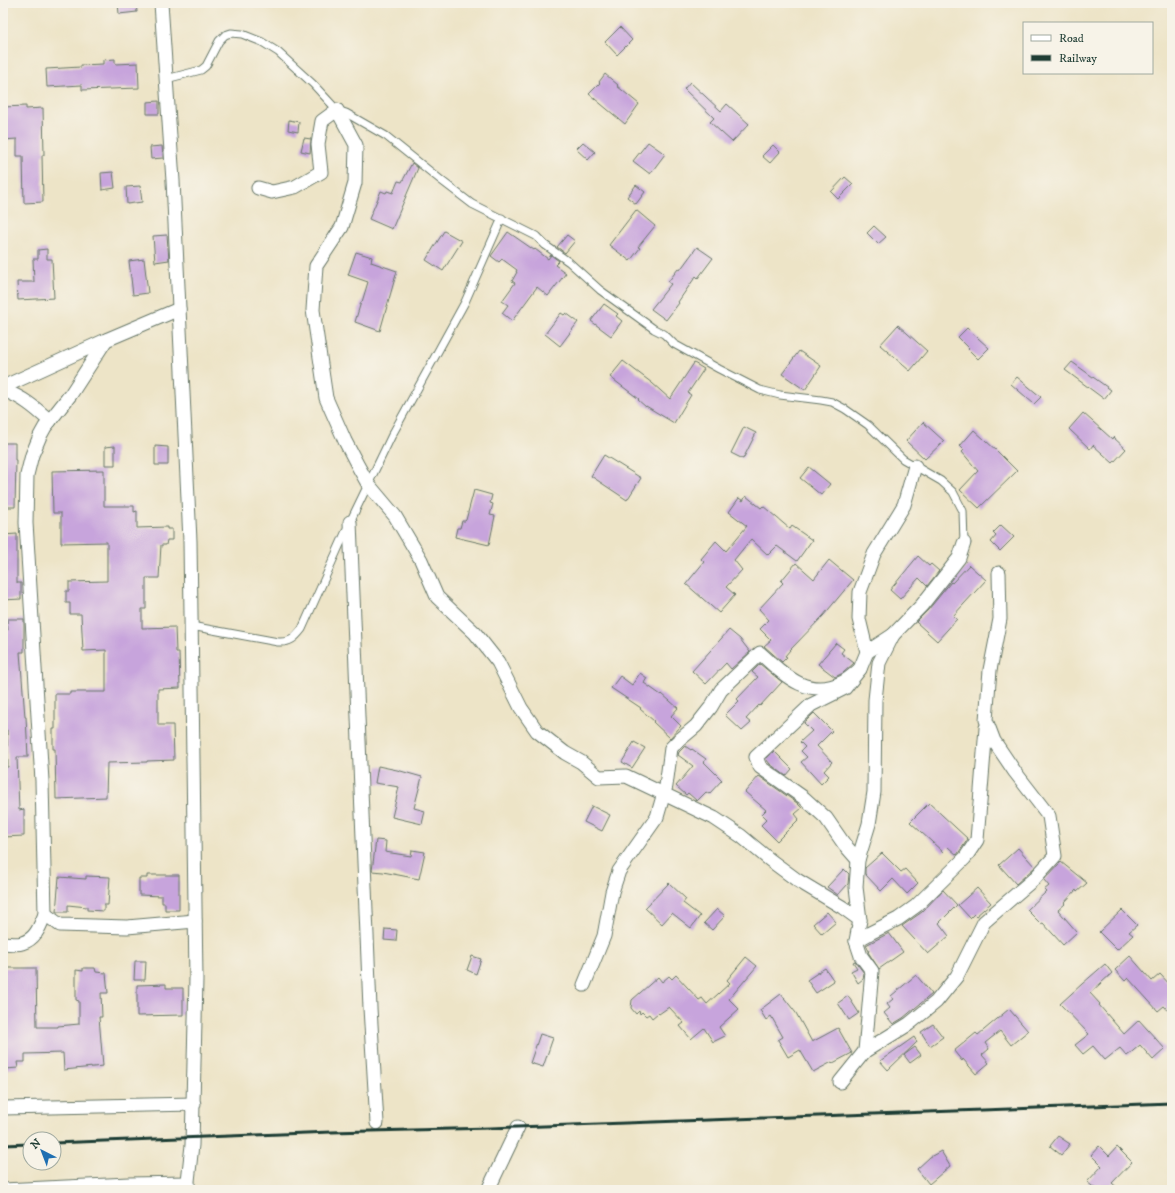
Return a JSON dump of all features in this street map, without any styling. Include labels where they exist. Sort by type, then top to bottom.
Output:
[{"type":"street","points":[[3,1190],[129,1184],[187,1187],[192,1145],[194,1104],[196,979],[190,541],[173,181],[161,3]]},
{"type":"street","points":[[258,188],[272,192],[295,187],[321,172],[318,144],[322,122],[337,110],[356,145],[355,183],[342,227],[316,266],[314,310],[326,398],[344,441],[368,484],[395,516],[421,560],[436,597],[476,633],[498,662],[521,708],[537,731],[599,777],[626,776],[714,818],[741,836],[797,880],[842,907],[860,920]]},
{"type":"street","points":[[3,387],[106,340],[179,309]]},
{"type":"street","points":[[3,943],[22,943],[31,938],[37,933],[45,914],[42,781],[26,523],[27,475],[32,455],[40,436],[71,394],[106,340]]},
{"type":"street","points":[[3,390],[20,396],[30,402],[50,421]]},
{"type":"street","points":[[867,652],[859,619],[860,592],[874,554],[904,505],[915,466]]},
{"type":"street","points":[[350,522],[369,1001],[377,1123]]},
{"type":"street","points":[[858,860],[844,844],[826,818],[804,798],[760,767],[756,757],[811,705],[845,688],[860,668],[867,652],[893,635],[922,605],[959,558],[964,543]]},
{"type":"street","points":[[856,941],[898,919],[916,906],[965,858],[977,840],[990,670],[1000,619],[999,574]]},
{"type":"street","points":[[864,1050],[872,971],[861,956],[856,941],[860,920],[856,887],[858,860],[869,824],[874,792],[875,700],[879,663],[893,635]]},
{"type":"street","points":[[584,985],[604,936],[612,892],[618,872],[657,817],[666,786],[671,748],[696,726],[711,707],[721,690],[760,653],[795,682],[808,688],[828,687],[843,682],[860,668]]},
{"type":"street","points":[[840,1082],[864,1050],[909,1024],[936,1002],[957,976],[984,922],[1035,878],[1055,856],[1049,816],[1015,772],[994,741],[986,720]]},
{"type":"street","points":[[45,914],[60,925],[127,927],[195,920]]},
{"type":"street","points":[[3,1108],[194,1104]]},
{"type":"street","points":[[488,1190],[518,1127]]},
{"type":"lane","points":[[166,79],[201,70],[206,66],[219,41],[225,35],[231,33],[242,34],[262,42],[278,52],[313,84],[337,110],[346,113],[386,136],[472,204],[536,236],[545,245],[569,262],[600,290],[654,329],[664,334],[674,344],[718,369],[760,390],[780,395],[827,401],[845,409],[868,425],[903,459],[941,481],[953,492],[963,511],[964,543]]},
{"type":"lane","points":[[191,626],[278,642],[284,642],[295,638],[302,629],[368,484],[426,372],[465,302],[502,218]]},
{"type":"building","points":[[118,3],[136,3],[137,12],[119,14]]},
{"type":"building","points":[[620,27],[632,40],[617,55],[605,42]]},
{"type":"building","points":[[115,59],[115,64],[138,63],[139,88],[82,90],[82,85],[47,87],[46,69],[103,64],[103,60]]},
{"type":"building","points":[[605,74],[639,104],[625,124],[589,94],[600,83],[599,82]]},
{"type":"building","points":[[690,82],[721,111],[727,104],[749,124],[732,142],[710,122],[714,118],[684,89]]},
{"type":"building","points":[[159,101],[159,114],[147,114],[147,102]]},
{"type":"building","points":[[26,106],[26,109],[43,108],[43,202],[24,203],[23,156],[17,156],[17,139],[3,140],[3,107]]},
{"type":"building","points":[[289,120],[299,122],[298,132],[288,130]]},
{"type":"building","points":[[304,138],[311,139],[310,153],[301,151]]},
{"type":"building","points":[[583,142],[595,152],[588,160],[576,149]]},
{"type":"building","points":[[648,142],[665,154],[650,174],[633,161]]},
{"type":"building","points":[[773,145],[780,152],[770,163],[762,156]]},
{"type":"building","points":[[162,146],[163,158],[151,159],[150,147]]},
{"type":"building","points":[[412,163],[418,168],[392,229],[369,219],[381,191],[393,193],[398,181],[402,182]]},
{"type":"building","points":[[113,172],[115,188],[102,190],[101,173]]},
{"type":"building","points":[[845,177],[853,184],[838,199],[831,192]]},
{"type":"building","points":[[636,185],[645,192],[636,204],[627,197]]},
{"type":"building","points":[[140,186],[142,202],[127,204],[126,187]]},
{"type":"building","points":[[636,210],[655,226],[638,247],[640,248],[630,261],[609,245]]},
{"type":"building","points":[[874,226],[886,237],[878,244],[867,233]]},
{"type":"building","points":[[444,231],[462,241],[443,271],[426,260]]},
{"type":"building","points":[[508,232],[548,259],[551,255],[559,261],[555,265],[566,273],[548,296],[537,287],[512,321],[502,313],[508,305],[502,301],[515,283],[512,281],[517,270],[502,259],[499,262],[491,256]]},
{"type":"building","points":[[167,235],[169,260],[155,262],[153,236]]},
{"type":"building","points":[[567,235],[575,241],[565,253],[557,247]]},
{"type":"building","points":[[697,247],[713,258],[698,278],[696,276],[666,320],[651,309],[671,284],[668,282],[678,269],[680,270]]},
{"type":"building","points":[[47,249],[47,259],[52,259],[54,298],[18,300],[17,282],[34,282],[33,259],[38,259],[38,250]]},
{"type":"building","points":[[356,252],[372,257],[371,262],[397,271],[380,331],[355,322],[368,282],[348,275]]},
{"type":"building","points":[[144,259],[148,293],[133,295],[129,261]]},
{"type":"building","points":[[604,304],[618,314],[616,316],[622,321],[611,336],[591,321]]},
{"type":"building","points":[[561,313],[564,315],[566,313],[578,322],[560,346],[545,334]]},
{"type":"building","points":[[898,325],[927,351],[910,371],[880,345]]},
{"type":"building","points":[[967,328],[989,348],[978,359],[958,337]]},
{"type":"building","points":[[799,351],[821,366],[805,390],[782,374]]},
{"type":"building","points":[[623,361],[670,399],[694,363],[704,369],[688,393],[691,395],[674,423],[646,407],[638,400],[639,399],[610,377]]},
{"type":"building","points":[[1072,362],[1111,390],[1104,399],[1065,370]]},
{"type":"building","points":[[1017,377],[1041,397],[1034,404],[1011,384]]},
{"type":"building","points":[[1083,413],[1112,439],[1113,437],[1126,449],[1113,463],[1093,445],[1090,449],[1069,429]]},
{"type":"building","points":[[923,422],[944,441],[925,459],[906,441]]},
{"type":"building","points":[[744,427],[756,433],[743,459],[731,453]]},
{"type":"building","points":[[974,430],[1017,471],[979,508],[960,490],[978,471],[962,452],[964,450],[960,446]]},
{"type":"building","points":[[3,443],[15,443],[15,507],[3,507]]},
{"type":"building","points":[[115,446],[115,465],[105,465],[105,447]]},
{"type":"building","points":[[155,446],[168,447],[168,465],[155,465]]},
{"type":"building","points":[[604,455],[641,478],[627,500],[591,476]]},
{"type":"building","points":[[809,467],[830,484],[821,495],[800,478]]},
{"type":"building","points":[[104,470],[104,506],[134,506],[134,512],[137,511],[137,528],[167,527],[167,529],[172,529],[172,540],[167,540],[166,545],[161,545],[159,578],[146,578],[146,609],[142,609],[142,628],[175,627],[176,652],[179,652],[180,688],[158,689],[158,725],[173,725],[174,760],[107,763],[106,797],[56,799],[55,749],[53,749],[53,729],[55,729],[55,694],[70,694],[70,692],[106,692],[106,650],[83,651],[81,614],[70,614],[70,603],[66,603],[66,591],[69,591],[69,582],[107,581],[107,542],[61,543],[61,513],[53,513],[52,471]]},
{"type":"building","points":[[474,490],[492,495],[490,503],[493,504],[490,515],[495,516],[489,545],[455,537],[457,528],[460,528],[462,521],[466,520]]},
{"type":"building","points":[[746,496],[761,508],[763,506],[790,529],[792,526],[812,540],[797,561],[777,546],[768,555],[751,539],[734,560],[742,570],[726,587],[735,595],[719,613],[686,584],[704,562],[701,559],[716,541],[726,551],[747,526],[729,512],[739,498],[743,501]]},
{"type":"building","points":[[1001,525],[1014,537],[1000,551],[991,542],[996,536],[993,533]]},
{"type":"building","points":[[17,534],[17,583],[21,583],[21,599],[3,600],[3,535]]},
{"type":"building","points":[[918,556],[929,566],[931,564],[939,571],[927,586],[919,578],[900,599],[890,590]]},
{"type":"building","points":[[829,560],[853,580],[823,616],[790,650],[785,656],[787,657],[782,662],[764,646],[771,640],[760,629],[769,620],[759,609],[783,583],[781,581],[796,563],[814,579]]},
{"type":"building","points":[[969,565],[986,580],[953,616],[957,619],[937,641],[916,622],[951,582],[952,583]]},
{"type":"building","points":[[7,619],[24,619],[24,652],[20,652],[28,757],[17,757],[19,810],[24,809],[24,836],[3,837],[3,767],[8,767],[7,730],[3,730],[3,630],[8,630]]},
{"type":"building","points":[[729,630],[740,639],[750,652],[731,669],[726,663],[706,684],[692,671]]},
{"type":"building","points":[[836,643],[844,649],[841,653],[854,663],[843,673],[835,677],[818,664]]},
{"type":"building","points":[[760,664],[782,682],[746,719],[751,723],[742,731],[725,715],[739,701],[737,699],[758,677],[752,672]]},
{"type":"building","points":[[640,673],[647,678],[644,683],[661,695],[662,694],[678,708],[671,716],[681,726],[670,738],[640,709],[641,708],[611,688],[620,676],[632,685]]},
{"type":"building","points":[[814,713],[832,731],[817,746],[832,762],[824,771],[829,776],[821,784],[801,762],[807,757],[801,751],[805,747],[800,742],[812,731],[804,723]]},
{"type":"building","points":[[634,742],[645,748],[632,768],[622,762]]},
{"type":"building","points":[[685,746],[706,759],[704,762],[722,780],[709,794],[706,792],[697,801],[688,793],[686,795],[676,786],[693,766],[678,755]]},
{"type":"building","points":[[774,751],[792,769],[786,776],[770,764],[766,759]]},
{"type":"building","points":[[378,766],[422,777],[414,808],[425,811],[422,824],[392,817],[399,787],[375,783]]},
{"type":"building","points":[[759,776],[802,808],[795,814],[799,819],[777,841],[761,825],[767,819],[762,814],[766,810],[745,792]]},
{"type":"building","points":[[929,803],[968,839],[957,855],[948,847],[943,852],[910,822]]},
{"type":"building","points":[[592,806],[610,815],[602,831],[584,822]]},
{"type":"building","points":[[376,840],[386,841],[385,852],[411,856],[412,850],[425,852],[419,879],[372,871]]},
{"type":"building","points":[[1018,848],[1035,867],[1016,884],[999,865]]},
{"type":"building","points":[[882,853],[901,872],[905,869],[918,883],[907,894],[893,879],[881,891],[865,874],[865,868]]},
{"type":"building","points":[[1061,862],[1087,883],[1077,892],[1076,890],[1058,910],[1077,932],[1063,945],[1043,923],[1041,924],[1027,910],[1046,892],[1044,890],[1049,886],[1044,880]]},
{"type":"building","points":[[844,869],[849,874],[848,884],[838,895],[827,887]]},
{"type":"building","points":[[147,875],[179,875],[179,910],[165,910],[165,903],[162,903],[162,896],[139,895],[139,878],[147,878]]},
{"type":"building","points":[[86,876],[110,877],[108,905],[104,905],[104,911],[87,910],[87,907],[68,905],[68,912],[56,912],[59,877],[86,879]]},
{"type":"building","points":[[669,883],[686,899],[683,903],[700,916],[691,928],[672,913],[662,924],[645,908]]},
{"type":"building","points":[[977,888],[991,903],[976,916],[974,914],[970,918],[958,905]]},
{"type":"building","points":[[943,890],[957,905],[939,923],[949,936],[928,954],[902,926],[922,912]]},
{"type":"building","points":[[717,909],[725,916],[712,930],[704,923]]},
{"type":"building","points":[[1122,910],[1137,925],[1129,932],[1133,935],[1117,950],[1099,932]]},
{"type":"building","points":[[827,912],[836,922],[822,934],[813,924]]},
{"type":"building","points":[[385,929],[397,930],[396,941],[384,940]]},
{"type":"building","points":[[889,933],[903,952],[879,969],[868,952],[869,951],[866,945]]},
{"type":"building","points":[[472,956],[481,959],[476,974],[467,970]]},
{"type":"building","points":[[1130,956],[1152,981],[1160,974],[1172,987],[1172,1015],[1164,1006],[1158,1011],[1128,978],[1125,981],[1115,970]]},
{"type":"building","points":[[746,957],[757,966],[729,999],[739,1009],[719,1027],[725,1036],[713,1042],[704,1028],[691,1039],[680,1026],[684,1023],[669,1007],[652,1018],[649,1014],[646,1016],[642,1012],[640,1014],[639,1011],[636,1014],[631,1008],[632,1000],[658,977],[662,982],[669,976],[672,979],[676,975],[699,1000],[702,998],[707,1004],[730,983],[727,980]]},
{"type":"building","points":[[135,961],[146,961],[145,980],[134,980]]},
{"type":"building","points":[[855,961],[864,973],[863,979],[858,983],[851,971],[857,968],[853,962]]},
{"type":"building","points":[[1105,964],[1112,973],[1090,993],[1124,1034],[1139,1020],[1165,1049],[1153,1060],[1140,1045],[1127,1056],[1120,1048],[1105,1060],[1093,1046],[1083,1054],[1075,1045],[1089,1034],[1060,1004]]},
{"type":"building","points":[[3,968],[36,968],[37,1027],[58,1027],[79,1024],[79,1001],[76,1000],[76,970],[83,971],[83,968],[95,968],[96,972],[106,973],[108,993],[101,993],[102,1017],[99,1017],[103,1066],[64,1070],[63,1053],[25,1054],[25,1062],[17,1062],[18,1068],[6,1069],[6,1065],[3,1065]]},
{"type":"building","points":[[825,968],[834,981],[816,993],[807,980]]},
{"type":"building","points":[[916,975],[932,994],[903,1018],[893,1024],[884,1013],[890,1008],[887,1004],[893,999],[891,996]]},
{"type":"building","points":[[166,984],[166,988],[183,988],[183,1015],[137,1016],[137,985]]},
{"type":"building","points":[[781,994],[796,1013],[812,1042],[838,1028],[852,1053],[813,1072],[800,1050],[788,1057],[778,1040],[783,1037],[771,1016],[766,1020],[760,1010]]},
{"type":"building","points":[[848,996],[859,1013],[849,1020],[838,1003]]},
{"type":"building","points":[[1009,1009],[1028,1031],[1011,1045],[1000,1031],[985,1043],[989,1049],[982,1055],[989,1063],[976,1074],[954,1051],[976,1033],[978,1035]]},
{"type":"building","points":[[933,1024],[943,1037],[930,1046],[921,1032]]},
{"type":"building","points":[[540,1034],[553,1038],[543,1067],[530,1063]]},
{"type":"building","points":[[914,1037],[917,1042],[888,1070],[880,1061]]},
{"type":"building","points":[[915,1047],[921,1055],[910,1063],[904,1055]]},
{"type":"building","points":[[1058,1136],[1070,1144],[1061,1155],[1050,1146]]},
{"type":"building","points":[[1099,1146],[1109,1156],[1117,1147],[1132,1162],[1112,1183],[1120,1190],[1097,1190],[1087,1182],[1102,1166],[1091,1155]]},
{"type":"building","points":[[941,1151],[950,1166],[929,1184],[917,1169],[930,1157]]},
{"type":"railway","points":[[62,1143],[1172,1103]]},
{"type":"railway","points":[[3,1145],[22,1144]]}]
